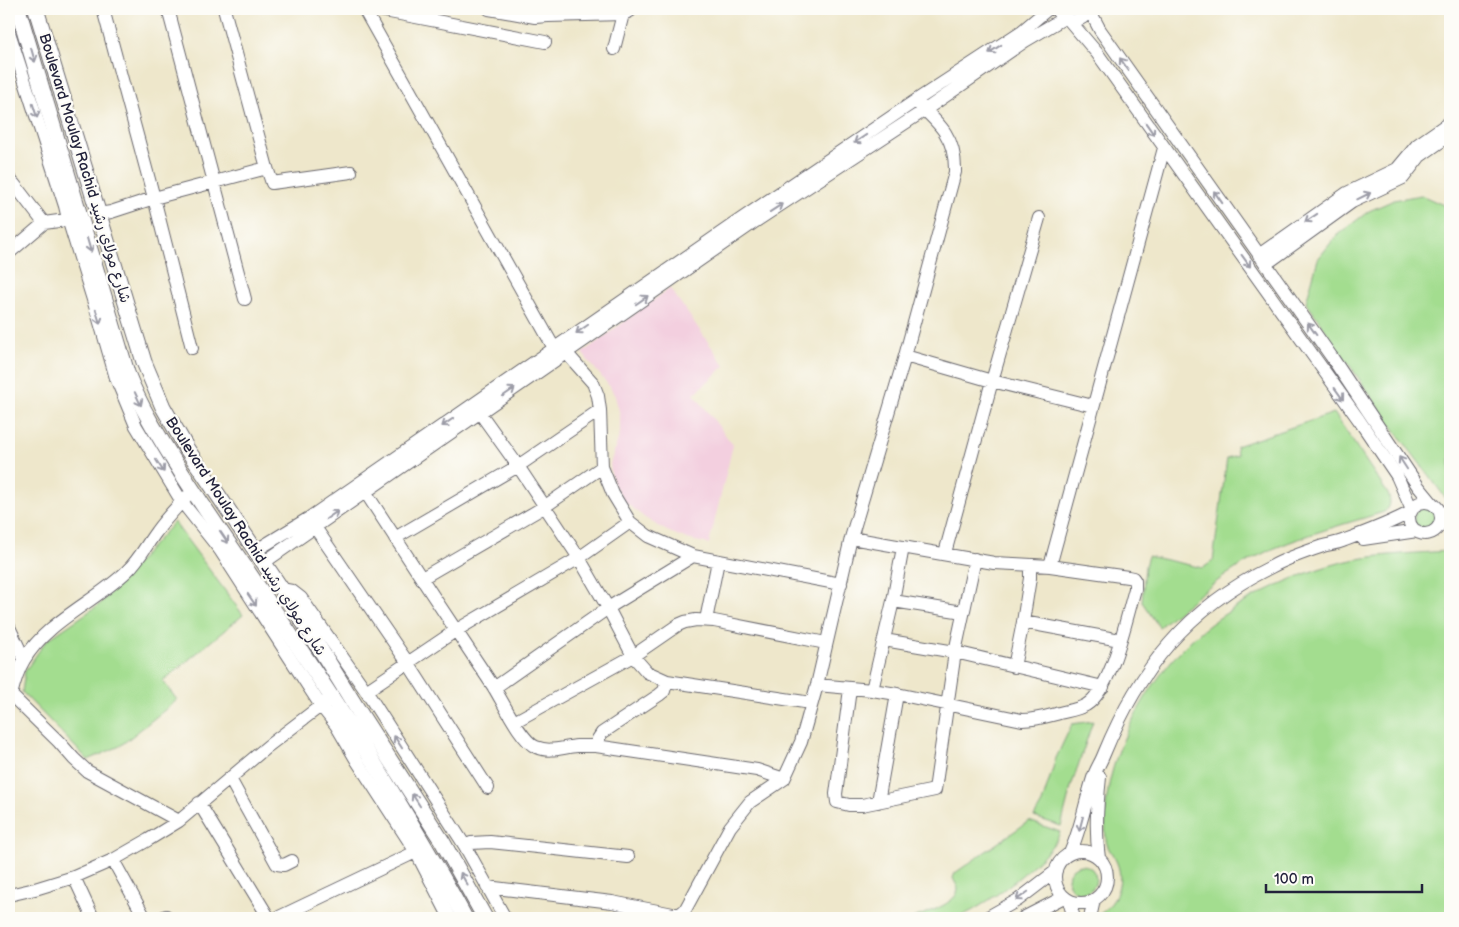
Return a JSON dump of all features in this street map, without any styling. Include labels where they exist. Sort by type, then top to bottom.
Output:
[{"type":"main road","name":"Boulevard Moulay Rachid شارع مولاي رشيد","points":[[18,9],[74,217],[127,373],[138,399],[152,426],[465,918]]},
{"type":"main road","name":"Boulevard Moulay Rachid شارع مولاي رشيد","points":[[36,9],[144,362],[163,407],[187,449],[281,589],[442,841],[485,918]]},
{"type":"street","points":[[103,9],[192,348]]},
{"type":"street","points":[[168,9],[245,299]]},
{"type":"street","points":[[224,9],[272,182],[351,172]]},
{"type":"street","points":[[364,9],[560,348],[593,383],[598,396],[600,410],[602,467],[613,494],[630,522],[648,536],[693,556],[841,584]]},
{"type":"street","points":[[374,9],[544,42]]},
{"type":"street","points":[[489,9],[535,17],[549,12],[627,11],[614,49]]},
{"type":"street","points":[[259,557],[477,408],[915,101],[1022,32],[1048,9]]},
{"type":"street","points":[[560,348],[925,110],[1063,16],[1078,20],[1090,10],[1100,30],[1361,398],[1414,480],[1440,508],[1441,522],[1437,529]]},
{"type":"street","points":[[1063,16],[1097,53],[1397,476],[1411,511],[1410,520],[1417,531]]},
{"type":"street","points":[[9,32],[65,206],[74,217],[116,378],[126,404],[142,436],[182,502],[220,550],[327,701],[268,746],[179,821],[112,860],[74,877],[9,895]]},
{"type":"street","points":[[487,887],[612,902],[680,914],[685,910],[730,827],[750,802],[784,779],[801,742],[817,685],[851,538],[905,356],[955,172],[954,152],[951,143],[941,126],[915,101]]},
{"type":"street","points":[[1263,260],[1347,193],[1397,169],[1417,145],[1450,122]]},
{"type":"street","points":[[1263,260],[1352,202],[1403,178],[1420,156],[1450,135]]},
{"type":"street","points":[[1050,566],[1164,148]]},
{"type":"street","points":[[99,214],[267,168]]},
{"type":"street","points":[[9,179],[44,223]]},
{"type":"street","points":[[9,253],[44,223],[74,217]]},
{"type":"street","points":[[945,553],[1039,218]]},
{"type":"street","points":[[905,356],[992,381],[1093,406]]},
{"type":"street","points":[[477,408],[579,558],[633,656],[647,672],[667,681],[811,703]]},
{"type":"street","points":[[395,538],[518,466],[600,410]]},
{"type":"street","points":[[422,578],[544,507],[602,467]]},
{"type":"street","points":[[363,487],[455,631],[494,688],[514,722],[534,747],[557,750],[576,746],[596,746],[757,770],[784,779]]},
{"type":"street","points":[[179,821],[87,771],[10,695],[24,659],[38,642],[53,627],[104,592],[129,570],[158,529],[193,490]]},
{"type":"street","points":[[1070,854],[1080,830],[1093,778],[1127,704],[1146,672],[1175,637],[1193,619],[1223,594],[1271,566],[1300,553],[1345,540],[1387,524],[1411,511],[1422,502],[1440,508]]},
{"type":"street","points":[[312,522],[408,663],[488,788]]},
{"type":"street","points":[[366,691],[455,631],[579,558],[630,522]]},
{"type":"street","points":[[1345,540],[1417,531],[1429,533],[1437,529],[1450,528]]},
{"type":"street","points":[[817,685],[897,694],[1022,720],[1031,720],[1085,705],[1103,687],[1135,590],[1133,578],[1050,566],[994,563],[851,538]]},
{"type":"street","points":[[872,690],[893,601],[903,547]]},
{"type":"street","points":[[494,688],[608,608],[693,556]]},
{"type":"street","points":[[850,689],[837,778],[837,802],[849,805],[878,802],[935,790],[955,652],[975,559]]},
{"type":"street","points":[[706,620],[718,561]]},
{"type":"street","points":[[1014,666],[1023,622],[1030,566]]},
{"type":"street","points":[[281,589],[292,591],[302,598],[366,691],[465,846],[505,918]]},
{"type":"street","points":[[893,601],[963,612]]},
{"type":"street","points":[[514,722],[633,656],[685,622],[706,620],[826,643]]},
{"type":"street","points":[[1023,622],[1120,640]]},
{"type":"street","points":[[9,627],[24,659]]},
{"type":"street","points":[[884,640],[955,652],[1103,687]]},
{"type":"street","points":[[596,746],[602,733],[664,691],[667,681]]},
{"type":"street","points":[[878,802],[897,694]]},
{"type":"street","points":[[1099,858],[1096,840],[1096,818],[1101,762]]},
{"type":"street","points":[[230,779],[277,864],[284,865],[292,861]]},
{"type":"street","points":[[199,803],[270,918]]},
{"type":"street","points":[[465,846],[471,843],[490,842],[628,857]]},
{"type":"street","points":[[277,918],[420,850],[450,918]]},
{"type":"street","points":[[1023,918],[1066,899],[1077,904],[1086,904],[1101,895],[1108,880],[1104,864],[1099,858],[1085,851],[1070,854],[1061,861],[1056,871],[1056,885],[1066,899],[1074,918]]},
{"type":"street","points":[[112,860],[145,918]]},
{"type":"street","points":[[986,918],[1024,895],[1056,871]]},
{"type":"street","points":[[74,877],[93,918]]},
{"type":"street","points":[[1090,918],[1094,900]]},
{"type":"shaded area","points":[[670,288],[725,366],[694,394],[733,445],[709,544],[687,539],[667,531],[645,518],[624,501],[614,485],[610,464],[620,433],[620,415],[615,396],[610,387],[582,353]]},
{"type":"green space","points":[[1421,195],[1450,208],[1450,504],[1388,421],[1306,302],[1318,259],[1337,235],[1369,211],[1394,200]]},
{"type":"green space","points":[[1334,413],[1388,494],[1390,502],[1388,508],[1384,512],[1330,528],[1259,555],[1215,583],[1159,627],[1142,602],[1145,566],[1148,556],[1203,568],[1213,561],[1227,458],[1237,455],[1236,446]]},
{"type":"green space","points":[[1426,506],[1431,507],[1437,513],[1437,523],[1431,529],[1426,530],[1421,529],[1415,523],[1414,518],[1415,513],[1421,507]]},
{"type":"green space","points":[[174,522],[243,615],[163,681],[177,700],[120,746],[88,760],[22,692],[25,671],[46,641],[100,604]]},
{"type":"green space","points":[[1450,551],[1450,918],[1097,918],[1114,900],[1120,878],[1116,860],[1106,840],[1105,824],[1108,791],[1116,759],[1140,706],[1162,673],[1186,645],[1202,631],[1241,604],[1286,581],[1309,572],[1364,558]]},
{"type":"green space","points":[[1093,721],[1071,787],[1061,826],[1034,817],[1042,803],[1056,758],[1072,724]]},
{"type":"green space","points":[[1029,821],[1060,832],[1055,842],[1031,867],[997,895],[966,914],[950,919],[913,918],[940,907],[953,899],[958,889],[953,878],[955,873]]},
{"type":"green space","points":[[1082,865],[1092,869],[1096,879],[1092,889],[1082,893],[1072,889],[1068,879],[1072,869]]}]
